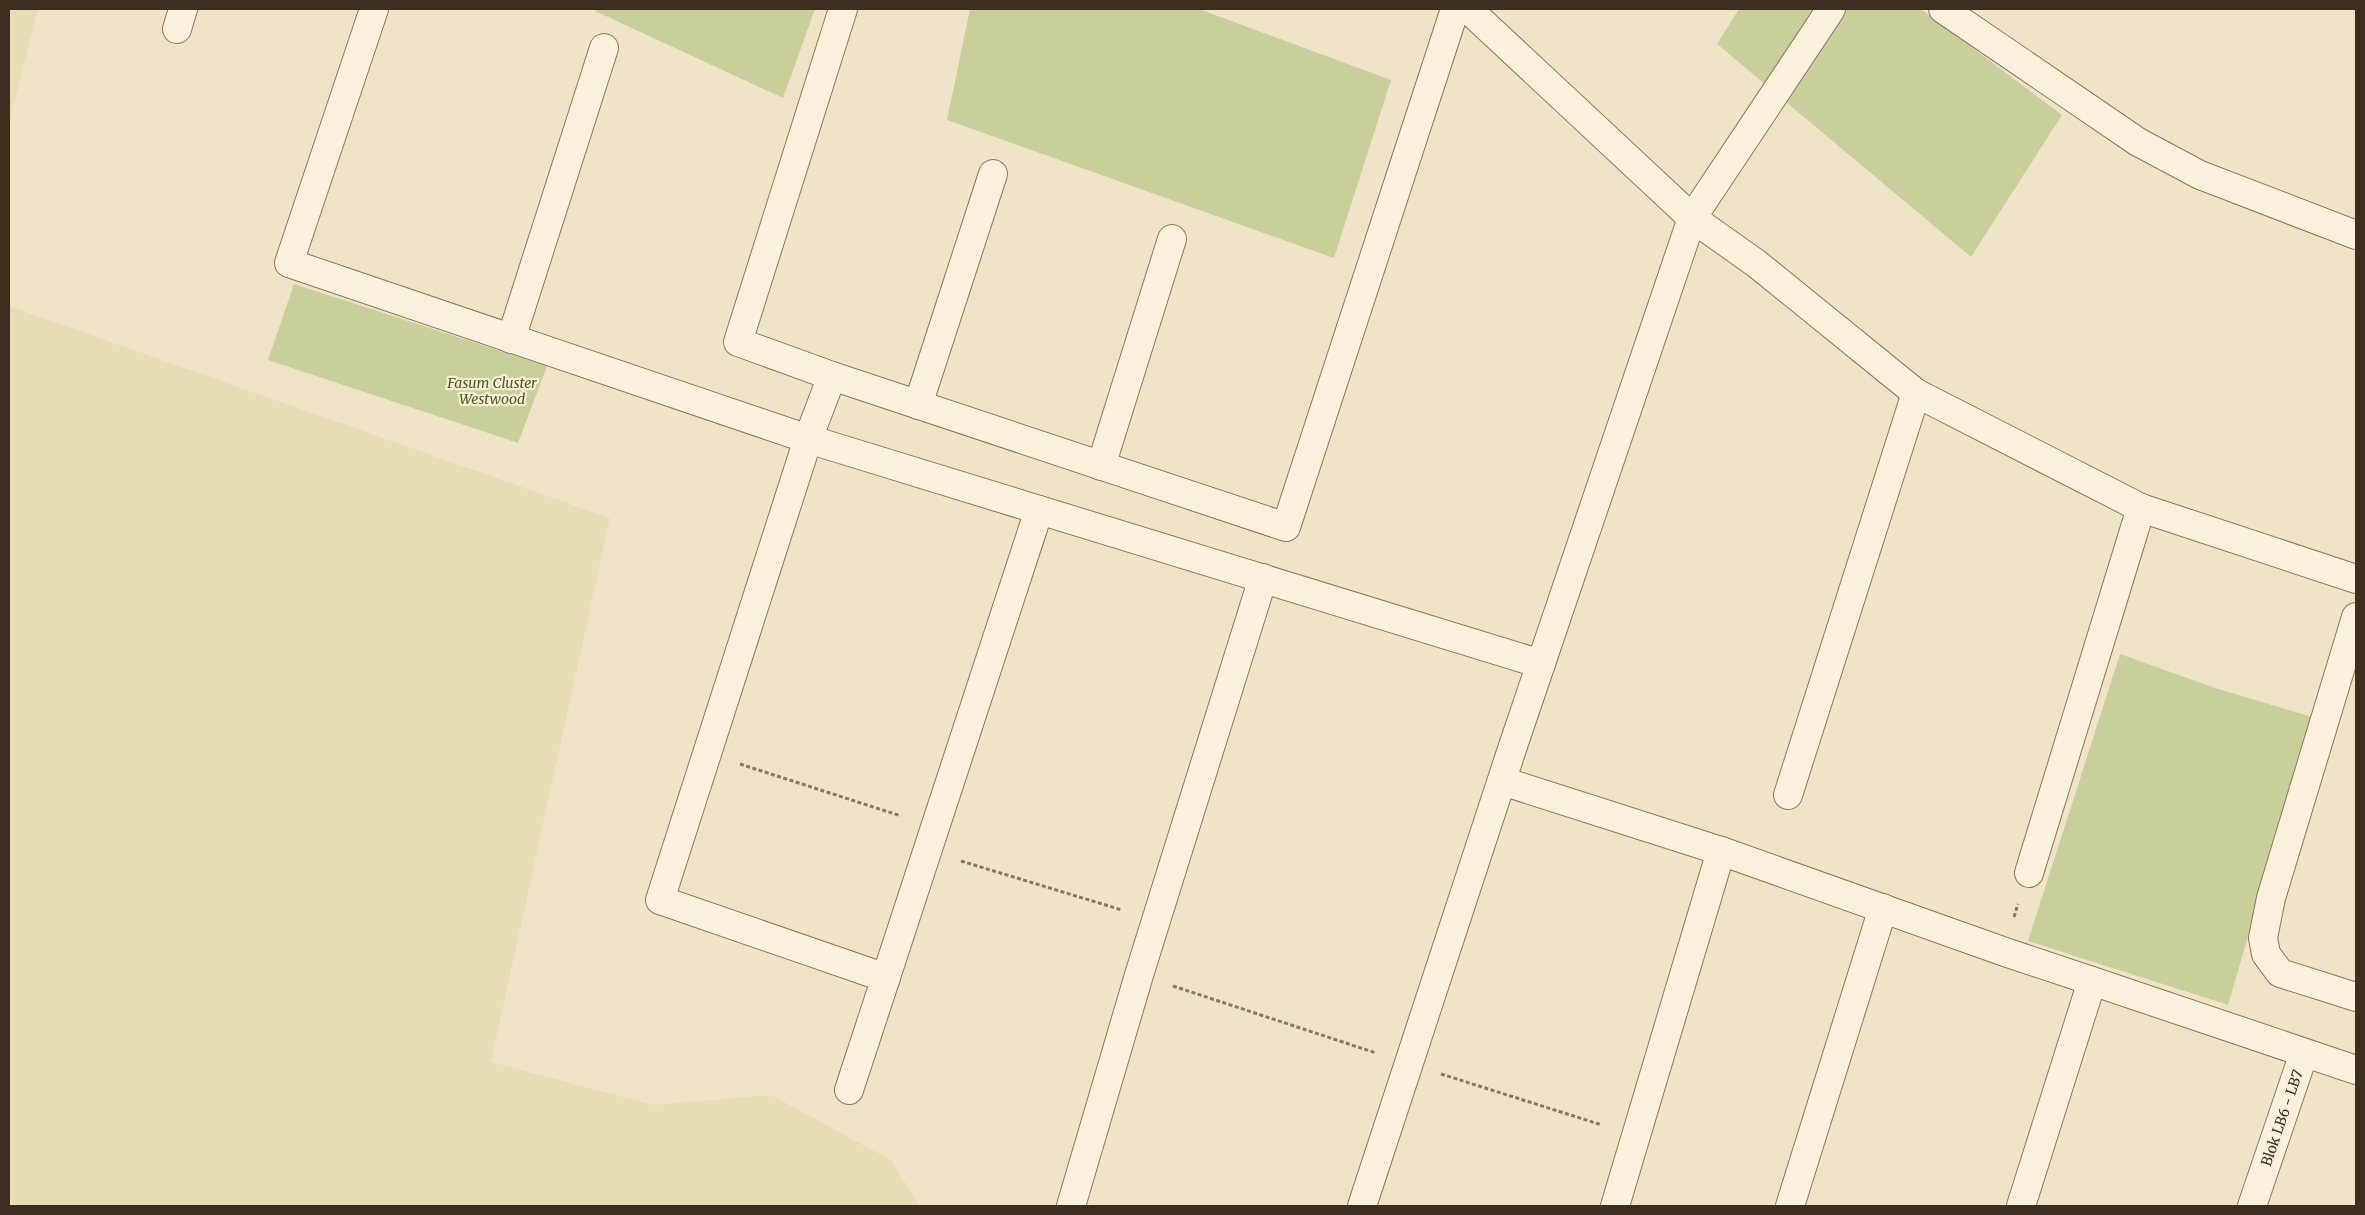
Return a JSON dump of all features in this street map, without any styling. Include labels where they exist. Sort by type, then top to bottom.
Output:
[{"type":"street","points":[[374,9],[289,263],[808,439],[1541,664]]},
{"type":"street","points":[[843,9],[738,342],[832,376],[1286,527],[1455,9]]},
{"type":"street","points":[[1468,9],[1692,218],[1757,264],[1916,393],[2141,508],[2356,579]]},
{"type":"street","points":[[1362,1206],[1541,664],[1692,218],[1831,9]]},
{"type":"street","points":[[1943,9],[2138,142],[2200,175],[2356,235]]},
{"type":"street","points":[[511,338],[604,48]]},
{"type":"street","points":[[918,405],[993,174]]},
{"type":"street","points":[[1101,466],[1172,239]]},
{"type":"street","points":[[832,376],[808,439],[660,900],[886,978]]},
{"type":"street","points":[[1788,795],[1916,393]]},
{"type":"street","points":[[2029,873],[2141,508]]},
{"type":"street","points":[[848,1090],[1038,510]]},
{"type":"street","points":[[1071,1206],[1156,921],[1263,578]]},
{"type":"street","points":[[2356,617],[2270,898],[2263,938],[2266,954],[2280,973],[2356,996]]},
{"type":"street","points":[[1502,781],[1721,851],[2005,952],[2304,1053]]},
{"type":"street","points":[[1615,1206],[1721,851]]},
{"type":"street","points":[[1790,1206],[1882,908]]},
{"type":"street","points":[[2021,1206],[2092,980]]},
{"type":"street","name":"Blok LB6 - LB7","points":[[2252,1206],[2304,1053],[2356,1070]]},
{"type":"path","points":[[707,753],[931,839],[1156,921]]},
{"type":"path","points":[[2005,952],[2014,916],[2029,873]]},
{"type":"shaded area","points":[[9,9],[38,9],[9,123]]},
{"type":"shaded area","points":[[9,306],[610,518],[491,1062],[653,1105],[771,1095],[891,1160],[920,1206],[9,1206]]},
{"type":"green space","points":[[596,9],[815,9],[783,98],[595,11]]},
{"type":"green space","points":[[970,9],[1199,9],[1391,80],[1334,258],[947,120]]},
{"type":"green space","points":[[1739,9],[1921,9],[2062,115],[1971,257],[1717,44]]},
{"type":"green space","name":"Fasum Cluster Westwood","points":[[294,284],[547,366],[518,443],[268,360]]},
{"type":"green space","points":[[2120,654],[2215,688],[2312,717],[2228,1005],[2028,941]]}]
